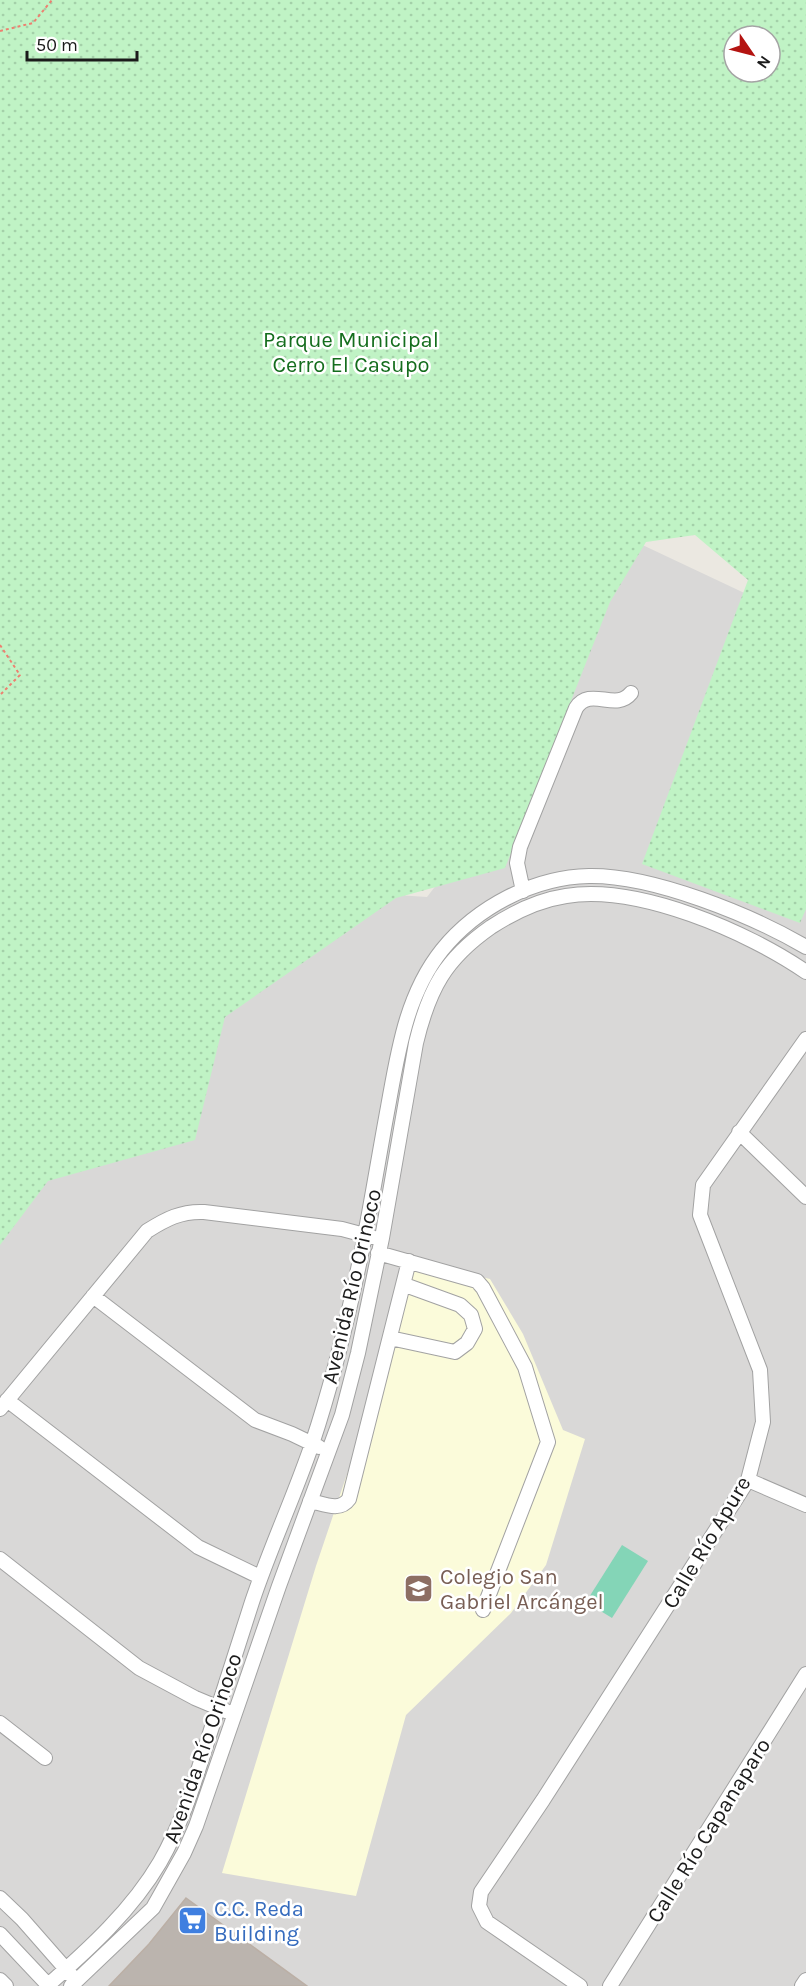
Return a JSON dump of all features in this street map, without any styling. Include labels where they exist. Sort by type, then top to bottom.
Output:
[{"type":"street","points":[[523,891],[517,863],[520,847],[576,708],[585,699],[620,701],[631,693]]},
{"type":"street","name":"Avenida Río Orinoco","points":[[48,1986],[123,1912],[158,1865],[176,1831],[193,1786],[260,1577],[311,1445],[341,1346],[402,1033],[421,982],[441,951],[476,916],[523,891],[544,883],[590,876],[651,885],[717,906],[782,933],[806,947]]},
{"type":"street","points":[[612,896],[615,879]]},
{"type":"street","name":"Avenida Río Orinoco","points":[[76,1984],[153,1908],[171,1878],[196,1826],[342,1415],[358,1353],[382,1238],[422,1017],[438,980],[448,965],[474,939],[522,909],[559,898],[601,894],[640,900],[704,918],[781,954],[806,972]]},
{"type":"street","points":[[408,1012],[422,1017]]},
{"type":"street","name":"Calle Río Apure","points":[[580,1986],[487,1922],[479,1906],[481,1892],[550,1790],[748,1480],[763,1422],[760,1370],[700,1215],[703,1185],[806,1039]]},
{"type":"street","points":[[739,1132],[806,1197]]},
{"type":"street","points":[[260,1577],[198,1547],[4,1405],[147,1231],[168,1218],[187,1211],[204,1212],[342,1229],[364,1236],[382,1238]]},
{"type":"street","points":[[378,1253],[472,1279],[483,1288],[525,1367],[548,1442],[483,1610]]},
{"type":"street","points":[[310,1501],[340,1508],[349,1499],[410,1262]]},
{"type":"street","points":[[390,1338],[455,1352],[467,1343],[475,1329],[471,1315],[460,1305],[405,1285]]},
{"type":"street","points":[[93,1296],[255,1420],[330,1451]]},
{"type":"street","points":[[748,1480],[806,1505]]},
{"type":"street","points":[[0,1559],[139,1668],[218,1709],[234,1714]]},
{"type":"street","name":"Calle Río Capanaparo","points":[[610,1986],[806,1674]]},
{"type":"street","points":[[0,1724],[45,1758]]},
{"type":"street","points":[[0,1898],[22,1919],[66,1969],[76,1984]]},
{"type":"street","points":[[0,1934],[48,1986]]},
{"type":"street","points":[[0,1980],[6,1986]]},
{"type":"street","points":[[802,1986],[806,1980]]},
{"type":"path","points":[[0,32],[33,23],[52,0]]},
{"type":"path","points":[[0,645],[20,675],[0,695]]},
{"type":"shaded area","points":[[634,541],[806,622],[806,1986],[0,1986],[0,1181],[321,890],[427,897],[475,835]]},
{"type":"shaded area","name":"Colegio San Gabriel Arcángel","points":[[404,1258],[490,1279],[523,1334],[563,1430],[585,1439],[546,1565],[511,1613],[406,1715],[356,1896],[222,1873],[316,1566],[368,1412]]},
{"type":"green space","name":"Parque Municipal Cerro El Casupo","points":[[0,0],[806,0],[806,909],[800,923],[642,864],[748,580],[695,535],[646,542],[610,602],[505,868],[396,898],[225,1017],[195,1140],[48,1181],[0,1245]]},
{"type":"green space","points":[[622,1545],[648,1561],[612,1618],[586,1602]]},
{"type":"building","name":"C.C. Reda Building","points":[[186,1898],[307,1986],[109,1986],[149,1944]]},
{"type":"place","name":"Colegio San Gabriel Arcángel","points":[[419,1589]]},
{"type":"place","name":"C.C. Reda Building","points":[[193,1921]]}]
